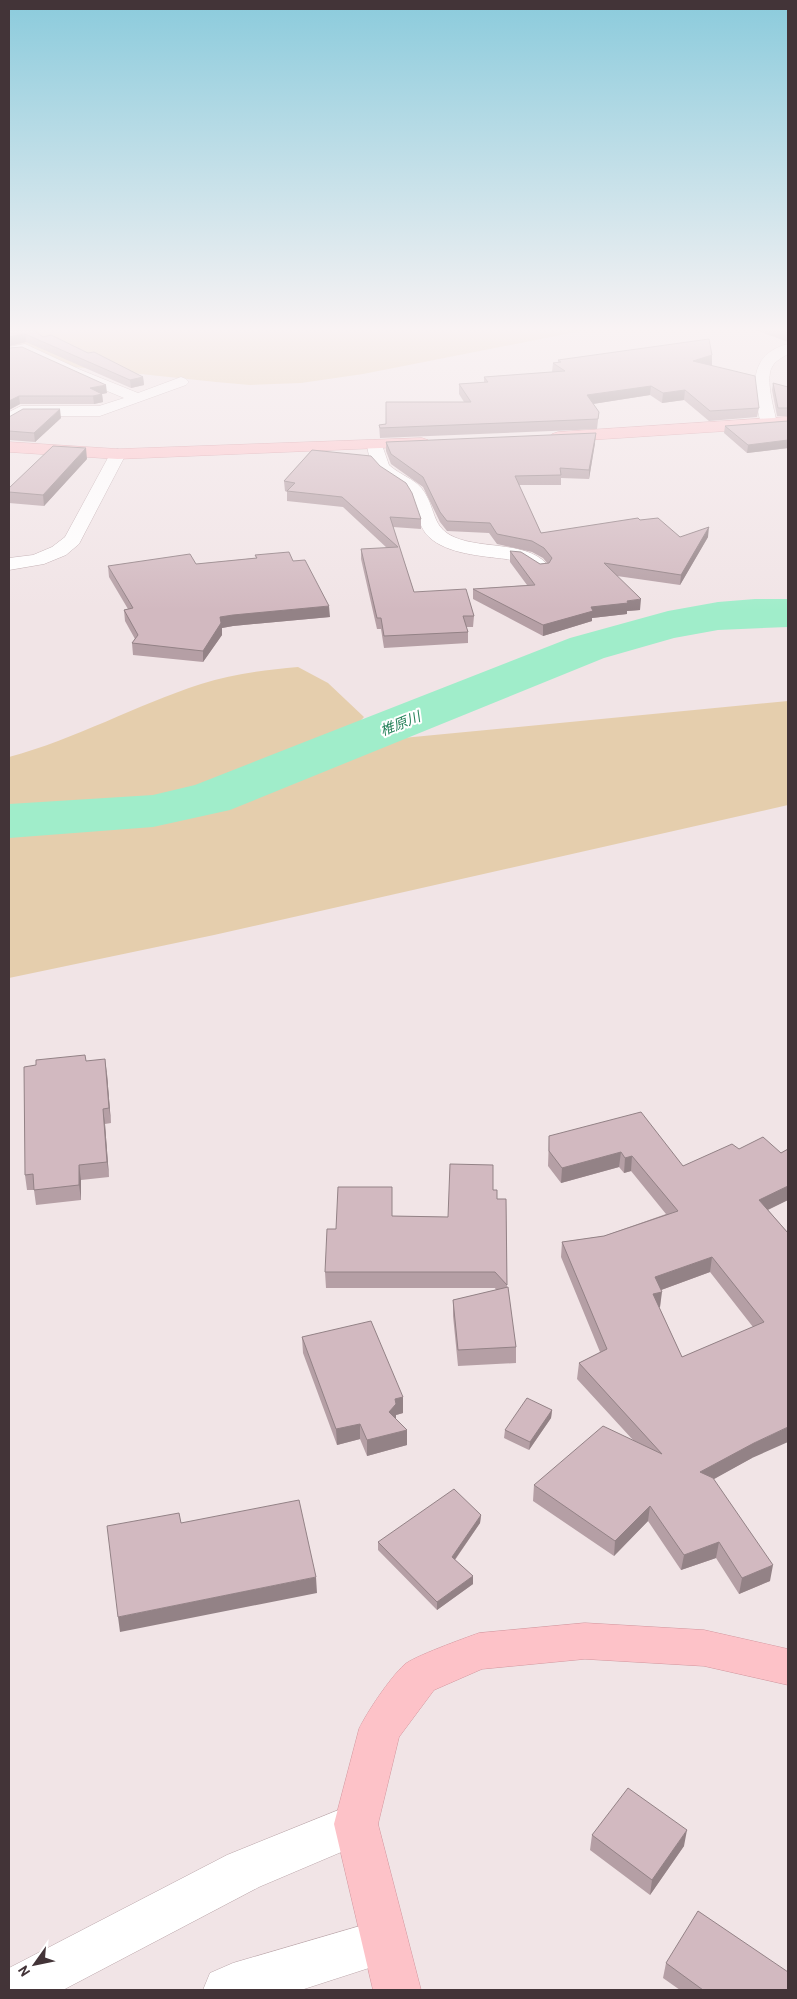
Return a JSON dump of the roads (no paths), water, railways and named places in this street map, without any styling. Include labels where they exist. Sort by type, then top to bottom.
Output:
[{"type":"main road","points":[[540,438],[765,423]]},
{"type":"main road","points":[[9,447],[118,454],[440,442]]},
{"type":"main road","points":[[397,1990],[356,1824],[380,1729],[419,1677],[479,1651],[585,1641],[704,1648],[788,1668]]},
{"type":"street","points":[[375,445],[376,462],[388,474],[411,488],[418,496],[431,530],[438,536],[468,548],[528,558],[541,568]]},
{"type":"street","points":[[14,567],[59,551],[73,540],[118,454]]},
{"type":"street","points":[[15,1990],[243,1871],[356,1824]]},
{"type":"street","points":[[227,1990],[384,1942]]},
{"type":"waterway","name":"椎原川","points":[[9,821],[153,811],[211,798],[587,648],[668,625],[718,616],[788,613]]}]
